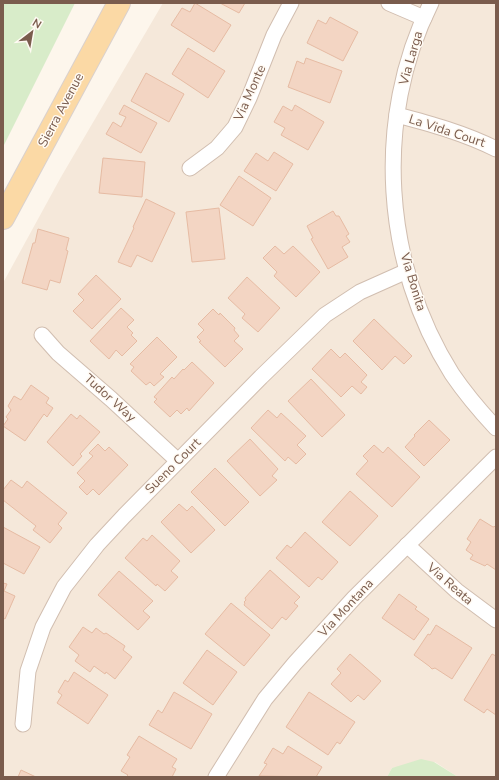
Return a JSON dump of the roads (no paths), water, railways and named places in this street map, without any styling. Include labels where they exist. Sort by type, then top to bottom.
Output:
[{"type":"main road","name":"Sierra Avenue","points":[[3,218],[120,3]]},
{"type":"street","name":"Via Monte","points":[[190,168],[217,148],[235,126],[249,98],[274,35],[291,3]]},
{"type":"street","points":[[389,3],[424,18]]},
{"type":"street","name":"Via Larga","points":[[397,115],[408,62],[431,3]]},
{"type":"street","name":"La Vida Court","points":[[397,115],[471,137],[496,149]]},
{"type":"street","name":"Via Bonita","points":[[397,115],[393,160],[394,190],[400,238],[407,271],[417,302],[443,359],[463,388],[496,428]]},
{"type":"street","name":"Sueno Court","points":[[23,724],[28,671],[43,627],[59,597],[78,568],[97,545],[294,344],[325,315],[360,292],[407,271]]},
{"type":"street","name":"Tudor Way","points":[[42,335],[58,353],[111,398],[178,462]]},
{"type":"street","name":"Via Montana","points":[[216,777],[249,724],[278,684],[354,598],[496,456]]},
{"type":"street","name":"Via Reata","points":[[407,545],[457,591],[496,620]]}]
